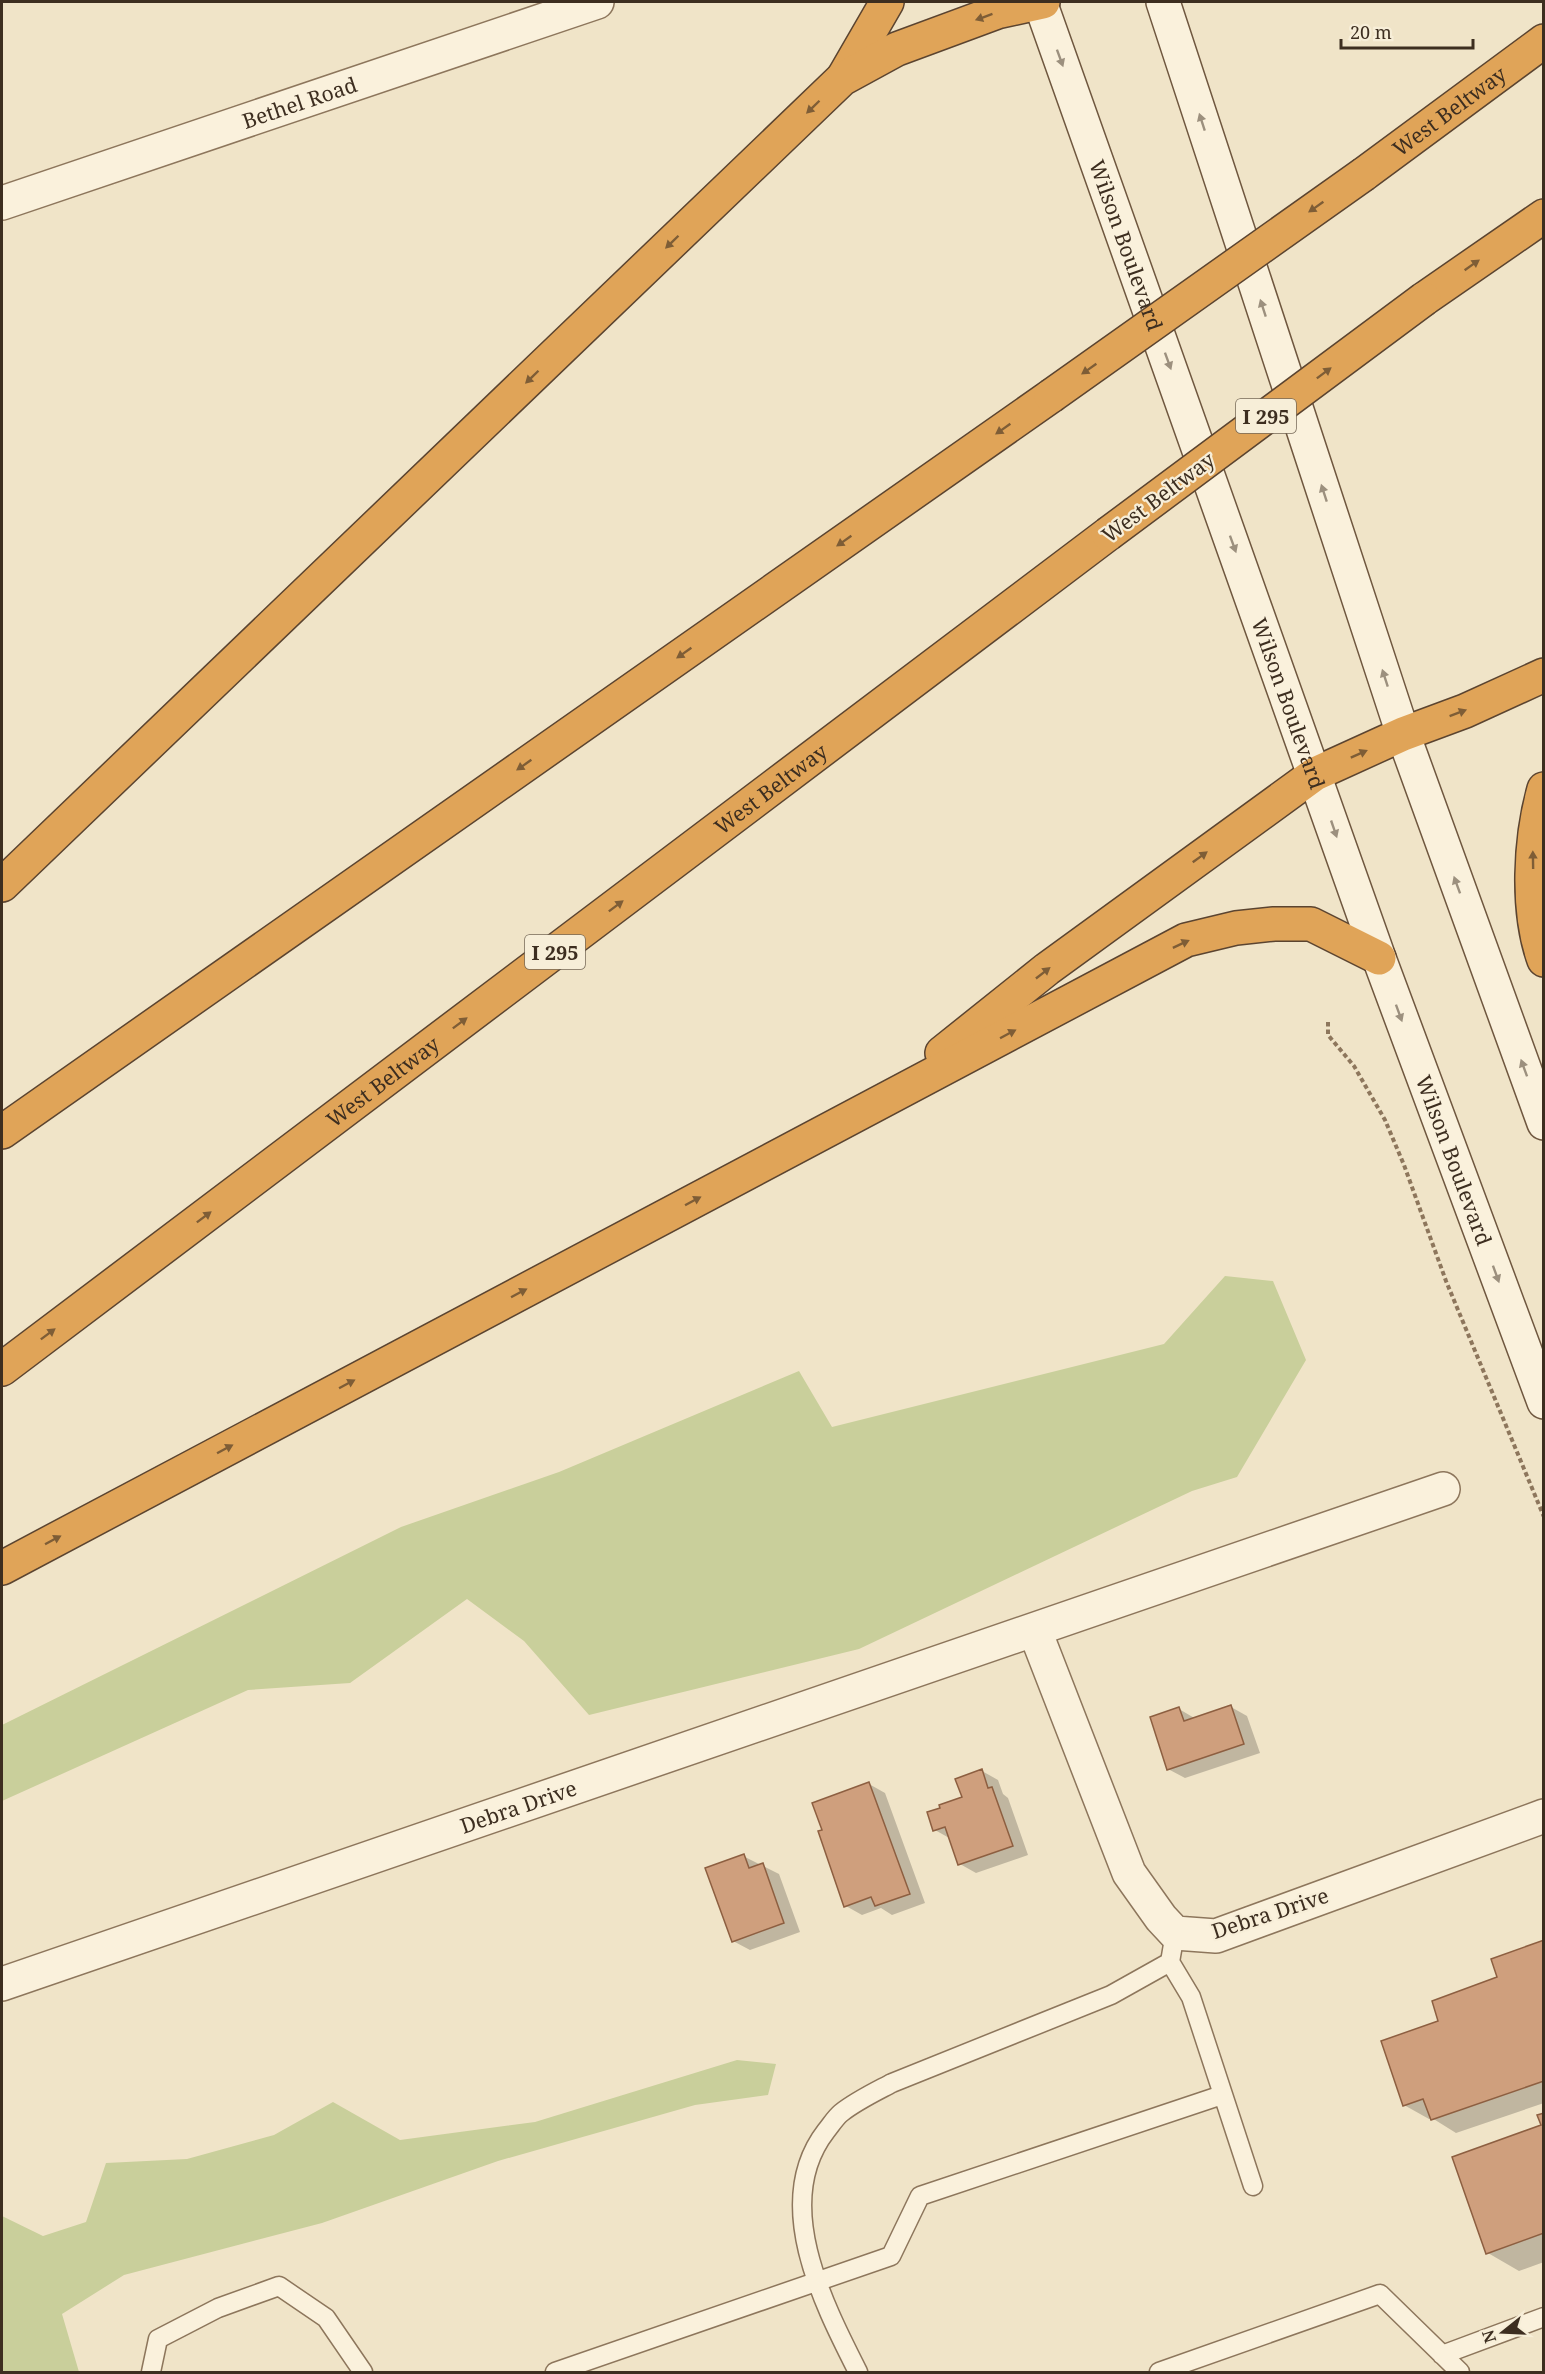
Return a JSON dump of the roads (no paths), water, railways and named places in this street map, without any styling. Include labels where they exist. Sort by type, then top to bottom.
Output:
[{"type":"highway","points":[[842,79],[887,2]]},
{"type":"highway","points":[[2,885],[842,79],[897,49],[997,12],[1041,2]]},
{"type":"highway","name":"West Beltway","points":[[2,1132],[1051,396],[1364,174],[1544,41]]},
{"type":"highway","name":"West Beltway","points":[[2,1369],[1108,534],[1424,299],[1544,216]]},
{"type":"highway","points":[[882,1100],[1047,969],[1315,774],[1544,675]]},
{"type":"highway","points":[[1544,789],[1538,809],[1532,852],[1535,936],[1544,960]]},
{"type":"highway","points":[[2,1568],[1186,940],[1236,928],[1274,924],[1311,924],[1379,958]]},
{"type":"street","name":"Bethel Road","points":[[2,203],[597,2]]},
{"type":"street","name":"Wilson Boulevard","points":[[1041,2],[1379,958],[1544,1402]]},
{"type":"street","points":[[1163,2],[1403,734],[1544,1123]]},
{"type":"street","name":"Debra Drive","points":[[2,1984],[1443,1489]]},
{"type":"street","points":[[1035,1631],[1129,1873],[1161,1918],[1173,1947]]},
{"type":"street","name":"Debra Drive","points":[[1173,1947],[1216,1936],[1544,1816]]},
{"type":"lane","points":[[858,2373],[816,2283],[806,2246],[803,2177],[814,2146],[839,2115],[860,2100],[892,2083],[1111,1995],[1173,1947],[1252,2186]]},
{"type":"lane","points":[[555,2373],[891,2256],[920,2196],[1222,2095]]},
{"type":"lane","points":[[151,2373],[158,2339],[218,2308],[279,2286],[326,2318],[363,2373]]},
{"type":"lane","points":[[1159,2373],[1380,2294],[1460,2373]]},
{"type":"lane","points":[[1442,2355],[1544,2317]]}]
